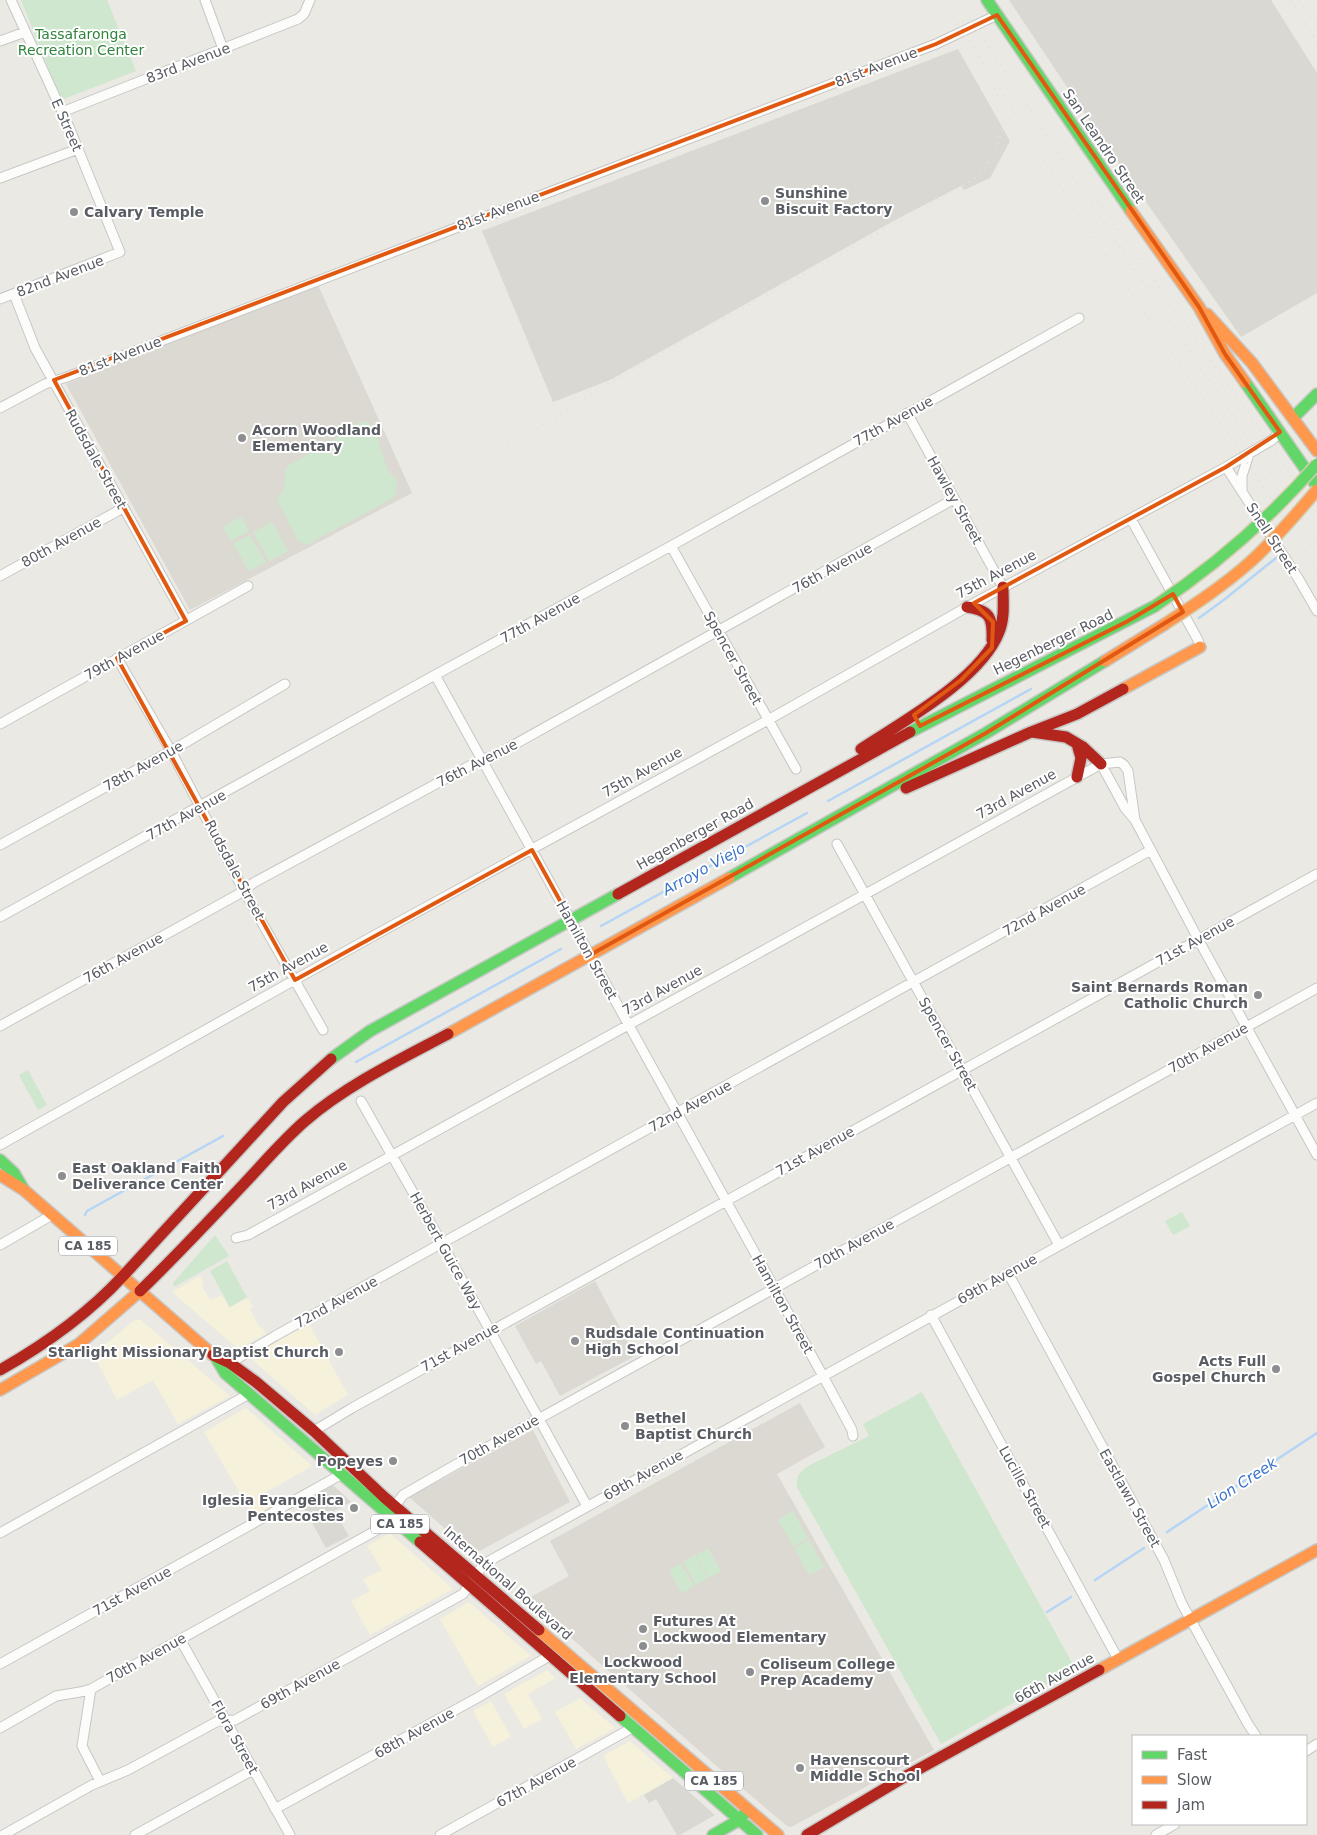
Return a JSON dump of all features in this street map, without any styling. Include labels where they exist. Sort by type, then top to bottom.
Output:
[{"type":"main road","name":"San Leandro Street","points":[[987,0],[1107,178],[1200,308],[1225,354],[1317,486]]},
{"type":"main road","name":"San Leandro Street","points":[[1200,308],[1238,346],[1294,417],[1317,451]]},
{"type":"main road","name":"75th Avenue","points":[[1280,432],[1317,394]]},
{"type":"main road","name":"Hegenberger Road","points":[[123,1276],[283,1102],[310,1075],[340,1050],[370,1031],[922,725],[1155,606],[1236,547],[1278,507],[1317,464]]},
{"type":"main road","points":[[0,1390],[51,1362],[80,1343],[110,1319],[177,1255],[305,1120],[332,1100],[369,1076],[590,956],[986,733],[1165,624],[1248,564],[1272,541],[1317,490]]},
{"type":"main road","points":[[806,789],[961,680],[981,662],[992,648],[999,633],[1002,618],[1002,587]]},
{"type":"main road","points":[[967,607],[982,611],[993,622],[992,648]]},
{"type":"main road","points":[[825,824],[1031,732],[1077,714],[1200,647]]},
{"type":"main road","points":[[1031,732],[1066,737],[1083,747],[1101,764]]},
{"type":"main road","points":[[1077,744],[1081,758],[1077,777]]},
{"type":"main road","name":"International Boulevard","points":[[0,1160],[14,1173],[24,1190]]},
{"type":"main road","name":"International Boulevard","points":[[0,1175],[24,1190],[216,1356],[230,1363],[256,1382],[314,1431],[393,1511],[472,1580],[778,1835]]},
{"type":"main road","points":[[0,1370],[31,1352],[79,1318],[123,1276]]},
{"type":"main road","name":"International Boulevard","points":[[216,1356],[225,1373],[342,1474],[393,1511]]},
{"type":"main road","name":"66th Avenue","points":[[807,1835],[906,1776],[1190,1618],[1317,1550]]},
{"type":"main road","name":"International Boulevard","points":[[472,1580],[632,1728],[757,1835]]},
{"type":"main road","points":[[713,1835],[739,1820],[749,1809]]},
{"type":"street","name":"E Street","points":[[11,0],[62,112],[120,252]]},
{"type":"street","points":[[205,0],[223,49]]},
{"type":"street","name":"83rd Avenue","points":[[62,112],[298,19],[304,14],[309,3]]},
{"type":"street","name":"81st Avenue","points":[[0,408],[54,380],[67,377],[936,44],[997,15]]},
{"type":"street","points":[[0,41],[25,32]]},
{"type":"street","points":[[0,178],[78,149]]},
{"type":"street","name":"82nd Avenue","points":[[0,299],[120,252]]},
{"type":"street","name":"Rudsdale Street","points":[[14,294],[35,348],[186,620]]},
{"type":"street","name":"77th Avenue","points":[[0,918],[1079,318]]},
{"type":"street","name":"Hawley Street","points":[[907,413],[1002,587]]},
{"type":"street","name":"75th Avenue","points":[[0,1145],[295,980],[768,720],[1002,587],[1226,467],[1272,440],[1280,432]]},
{"type":"street","points":[[1242,493],[1242,476],[1249,454]]},
{"type":"street","name":"Snell Street","points":[[1226,467],[1298,578],[1317,611]]},
{"type":"street","name":"76th Avenue","points":[[0,1026],[244,891],[263,878],[482,760],[492,757],[719,632],[954,499]]},
{"type":"street","name":"80th Avenue","points":[[0,576],[123,508]]},
{"type":"street","points":[[1131,519],[1198,640],[1200,647]]},
{"type":"street","name":"Spencer Street","points":[[671,546],[796,769]]},
{"type":"street","name":"79th Avenue","points":[[0,724],[248,586]]},
{"type":"street","name":"Rudsdale Street","points":[[117,658],[171,751],[244,891],[323,1030]]},
{"type":"street","name":"Hamilton Street","points":[[435,675],[823,1376],[852,1430],[853,1436]]},
{"type":"street","name":"78th Avenue","points":[[0,845],[171,751],[285,684]]},
{"type":"street","points":[[1135,820],[1128,771],[1120,762],[1101,764],[1125,808],[1135,820],[1246,1027],[1317,1154]]},
{"type":"street","name":"73rd Avenue","points":[[236,1238],[248,1235],[1101,764]]},
{"type":"street","name":"Spencer Street","points":[[836,844],[1059,1245]]},
{"type":"street","name":"72nd Avenue","points":[[230,1363],[442,1242],[1151,850]]},
{"type":"street","name":"71st Avenue","points":[[314,1431],[490,1331],[1317,874]]},
{"type":"street","name":"70th Avenue","points":[[0,1728],[56,1696],[91,1689],[384,1526],[403,1495],[407,1492],[1317,988]]},
{"type":"street","name":"Herbert Guice Way","points":[[361,1101],[442,1242],[587,1506]]},
{"type":"street","name":"69th Avenue","points":[[3,1835],[218,1721],[235,1720],[463,1594],[483,1565],[489,1561],[1317,1103]]},
{"type":"street","points":[[0,1245],[52,1215]]},
{"type":"street","name":"Eastlawn Street","points":[[1008,1273],[1164,1560],[1177,1593],[1190,1618],[1255,1735]]},
{"type":"street","name":"Lucille Street","points":[[931,1315],[1118,1658]]},
{"type":"street","points":[[0,1533],[249,1394]]},
{"type":"street","name":"71st Avenue","points":[[0,1664],[342,1474]]},
{"type":"street","name":"Flora Street","points":[[180,1639],[290,1835]]},
{"type":"street","name":"68th Avenue","points":[[275,1809],[551,1655]]},
{"type":"street","points":[[91,1689],[82,1746],[100,1782]]},
{"type":"street","points":[[1246,1735],[1248,1724]]},
{"type":"street","name":"67th Avenue","points":[[440,1835],[632,1728]]},
{"type":"street","points":[[135,1835],[254,1770]]},
{"type":"street","points":[[1156,1835],[1173,1825]]},
{"type":"highlighted area","points":[[997,15],[1199,307],[1225,354],[1280,432],[1226,467],[974,603],[993,622],[992,648],[961,680],[914,715],[920,726],[1128,621],[1173,594],[1183,612],[986,733],[590,955],[532,850],[295,980],[117,658],[186,621],[54,380],[936,44]]},
{"type":"shaded area","points":[[1009,0],[1271,0],[1317,73],[1317,293],[1241,337],[1101,138]]},
{"type":"shaded area","points":[[958,49],[1010,141],[990,178],[964,190],[961,186],[899,218],[610,380],[553,402],[482,231]]},
{"type":"shaded area","name":"Acorn Woodland Elementary","points":[[318,285],[412,493],[190,610],[66,384]]},
{"type":"shaded area","points":[[200,1276],[204,1284],[202,1286],[210,1300],[222,1295],[229,1308],[248,1298],[253,1307],[250,1309],[260,1328],[262,1327],[266,1334],[238,1349],[172,1292]]},
{"type":"shaded area","name":"Rudsdale Continuation High School","points":[[595,1281],[635,1356],[560,1396],[541,1361],[536,1364],[515,1326]]},
{"type":"shaded area","points":[[136,1319],[141,1320],[230,1396],[178,1424],[153,1380],[117,1400],[93,1354]]},
{"type":"shaded area","points":[[309,1324],[348,1395],[315,1415],[249,1357]]},
{"type":"shaded area","name":"Coliseum College Prep Academy","points":[[800,1403],[825,1447],[777,1474],[934,1750],[791,1827],[787,1826],[729,1777],[527,1599],[569,1576],[550,1541]]},
{"type":"shaded area","points":[[246,1408],[312,1466],[263,1494],[271,1508],[254,1517],[204,1432]]},
{"type":"shaded area","points":[[533,1430],[570,1502],[474,1554],[409,1497]]},
{"type":"shaded area","points":[[333,1485],[351,1502],[334,1511],[349,1536],[326,1548],[301,1503]]},
{"type":"shaded area","points":[[390,1533],[453,1589],[370,1635],[351,1601],[370,1591],[363,1579],[382,1570],[367,1546]]},
{"type":"shaded area","points":[[469,1602],[531,1656],[478,1686],[440,1619]]},
{"type":"shaded area","points":[[547,1670],[556,1678],[528,1694],[542,1719],[524,1729],[504,1694]]},
{"type":"shaded area","points":[[580,1698],[615,1728],[576,1749],[555,1712]]},
{"type":"shaded area","points":[[491,1701],[511,1737],[493,1747],[473,1711]]},
{"type":"shaded area","points":[[630,1741],[673,1778],[628,1803],[603,1756]]},
{"type":"shaded area","points":[[673,1778],[715,1815],[680,1835],[677,1835],[656,1799],[649,1803],[644,1795]]},
{"type":"green space","name":"Tassafaronga Recreation Center","points":[[21,0],[107,0],[136,71],[61,100]]},
{"type":"green space","points":[[360,421],[367,422],[374,428],[388,471],[397,480],[396,494],[391,499],[307,545],[298,541],[277,499],[284,489],[286,467],[355,427]]},
{"type":"green space","points":[[241,517],[249,531],[231,541],[223,527]]},
{"type":"green space","points":[[272,522],[288,551],[269,561],[253,532]]},
{"type":"green space","points":[[250,535],[266,562],[249,571],[233,544]]},
{"type":"green space","points":[[28,1070],[47,1105],[38,1110],[19,1075]]},
{"type":"green space","points":[[1182,1212],[1190,1226],[1173,1235],[1165,1221]]},
{"type":"green space","points":[[215,1235],[229,1256],[174,1287],[173,1283]]},
{"type":"green space","points":[[227,1261],[247,1297],[230,1307],[210,1271]]},
{"type":"green space","points":[[922,1392],[1075,1668],[941,1744],[797,1487],[800,1472],[805,1468],[869,1436],[863,1424]]},
{"type":"green space","points":[[793,1511],[808,1538],[793,1546],[778,1520]]},
{"type":"green space","points":[[809,1540],[824,1567],[809,1575],[794,1548]]},
{"type":"green space","points":[[708,1548],[721,1571],[709,1578],[696,1555]]},
{"type":"green space","points":[[695,1555],[708,1578],[696,1585],[683,1562]]},
{"type":"green space","points":[[681,1564],[694,1586],[682,1593],[669,1570]]},
{"type":"waterway","name":"Arroyo Viejo","points":[[1199,618],[1276,558]]},
{"type":"waterway","name":"Arroyo Viejo","points":[[828,801],[1031,689]]},
{"type":"waterway","name":"Arroyo Viejo","points":[[601,926],[807,813]]},
{"type":"waterway","name":"Arroyo Viejo","points":[[356,1062],[561,949]]},
{"type":"waterway","name":"Arroyo Viejo","points":[[85,1215],[87,1211],[223,1136]]},
{"type":"waterway","name":"Lion Creek","points":[[1167,1532],[1317,1433]]},
{"type":"waterway","name":"Lion Creek","points":[[1095,1580],[1144,1548]]},
{"type":"waterway","name":"Lion Creek","points":[[1047,1612],[1071,1597]]},
{"type":"railway","points":[[942,0],[976,51]]},
{"type":"railway","points":[[958,0],[1093,207],[1317,541]]},
{"type":"railway","points":[[1291,0],[1317,42]]},
{"type":"railway","points":[[1299,0],[1317,27]]},
{"type":"railway","points":[[501,450],[555,419],[606,384],[973,179],[989,161],[995,150],[1002,127],[1000,103],[995,88],[973,46]]},
{"type":"railway","points":[[1000,89],[1091,234],[1246,461],[1317,569]]},
{"type":"railway","points":[[1098,201],[1276,452],[1317,515]]},
{"type":"traffic: fast","points":[[987,0],[1131,211]]},
{"type":"traffic: fast","points":[[1245,382],[1317,486]]},
{"type":"traffic: fast","points":[[1294,417],[1317,394]]},
{"type":"traffic: fast","points":[[1155,606],[1241,540],[1280,504],[1317,464]]},
{"type":"traffic: fast","points":[[910,732],[1155,606]]},
{"type":"traffic: fast","points":[[729,878],[986,733],[1105,661]]},
{"type":"traffic: fast","points":[[331,1059],[370,1031],[618,894]]},
{"type":"traffic: fast","points":[[0,1160],[14,1173],[24,1190]]},
{"type":"traffic: fast","points":[[215,1356],[225,1373],[420,1542]]},
{"type":"traffic: fast","points":[[620,1716],[757,1835]]},
{"type":"traffic: fast","points":[[713,1835],[739,1820],[746,1812]]},
{"type":"traffic: slow","points":[[1131,211],[1199,307],[1225,354],[1245,382]]},
{"type":"traffic: slow","points":[[1207,314],[1252,363],[1317,451]]},
{"type":"traffic: slow","points":[[1165,624],[1219,587],[1249,563],[1276,537],[1317,490]]},
{"type":"traffic: slow","points":[[1105,661],[1165,624]]},
{"type":"traffic: slow","points":[[1123,689],[1200,647]]},
{"type":"traffic: slow","points":[[448,1034],[729,878]]},
{"type":"traffic: slow","points":[[0,1175],[24,1190],[213,1355]]},
{"type":"traffic: slow","points":[[0,1390],[79,1344],[140,1291]]},
{"type":"traffic: slow","points":[[1099,1670],[1317,1550]]},
{"type":"traffic: slow","points":[[539,1630],[778,1835]]},
{"type":"traffic: jam","points":[[861,749],[939,698],[976,666],[990,649],[1001,627],[1003,587]]},
{"type":"traffic: jam","points":[[967,607],[981,610],[988,616],[992,626],[992,640]]},
{"type":"traffic: jam","points":[[906,788],[1031,732],[1077,714],[1123,689]]},
{"type":"traffic: jam","points":[[618,894],[910,732]]},
{"type":"traffic: jam","points":[[1032,732],[1066,737],[1083,747],[1101,764]]},
{"type":"traffic: jam","points":[[1077,744],[1081,758],[1077,777]]},
{"type":"traffic: jam","points":[[140,1291],[305,1121],[338,1096],[392,1063],[448,1034]]},
{"type":"traffic: jam","points":[[123,1276],[283,1102],[331,1059]]},
{"type":"traffic: jam","points":[[0,1370],[34,1350],[65,1328],[123,1276]]},
{"type":"traffic: jam","points":[[213,1355],[230,1363],[256,1382],[314,1431],[384,1497],[539,1630]]},
{"type":"traffic: jam","points":[[420,1542],[620,1716]]},
{"type":"traffic: jam","points":[[807,1835],[906,1776],[1099,1670]]},
{"type":"place","name":"Sunshine Biscuit Factory","points":[[765,201]]},
{"type":"place","name":"Calvary Temple","points":[[74,212]]},
{"type":"place","name":"Acorn Woodland Elementary","points":[[242,438]]},
{"type":"place","name":"Saint Bernards Roman Catholic Church","points":[[1258,995]]},
{"type":"place","name":"East Oakland Faith Deliverance Center","points":[[62,1176]]},
{"type":"place","name":"Rudsdale Continuation High School","points":[[575,1341]]},
{"type":"place","name":"Starlight Missionary Baptist Church","points":[[339,1352]]},
{"type":"place","name":"Acts Full Gospel Church","points":[[1276,1369]]},
{"type":"place","name":"Bethel Baptist Church","points":[[625,1426]]},
{"type":"place","name":"Popeyes","points":[[393,1461]]},
{"type":"place","name":"Iglesia Evangelica Pentecostes","points":[[354,1508]]},
{"type":"place","name":"Futures At Lockwood Elementary","points":[[643,1629]]},
{"type":"place","name":"Lockwood Elementary School","points":[[643,1646]]},
{"type":"place","name":"Coliseum College Prep Academy","points":[[750,1672]]},
{"type":"place","name":"Havenscourt Middle School","points":[[800,1768]]}]
